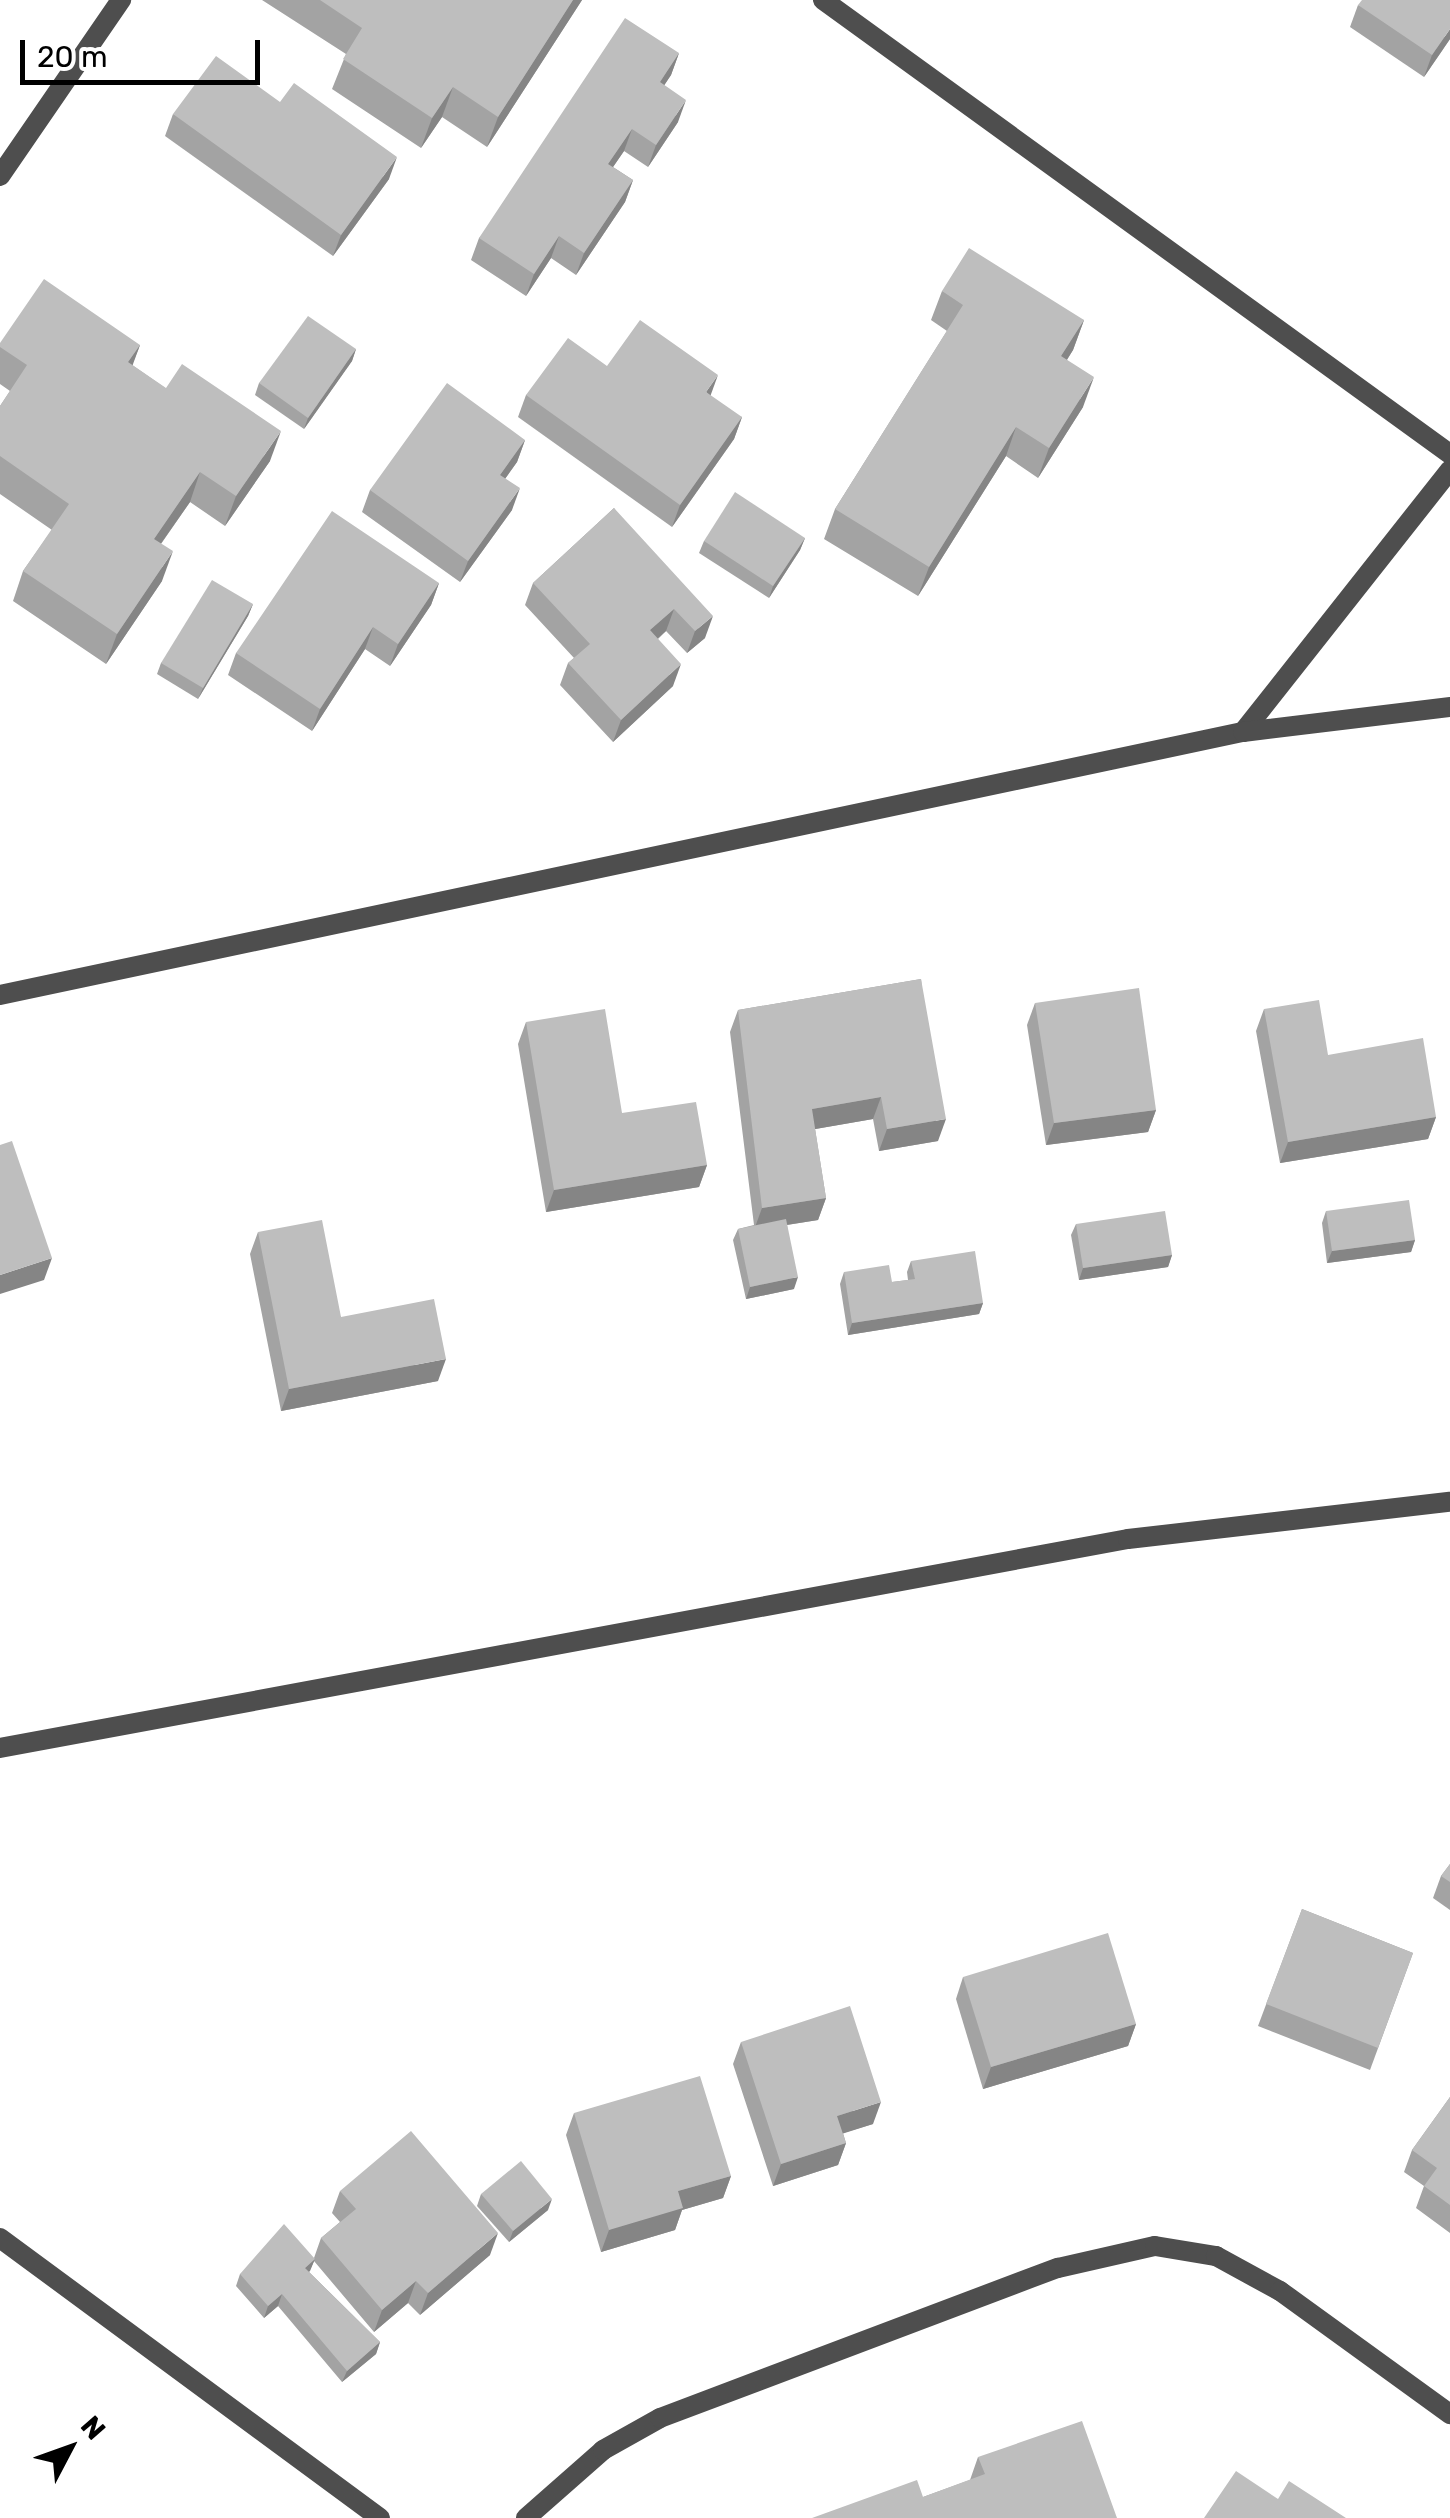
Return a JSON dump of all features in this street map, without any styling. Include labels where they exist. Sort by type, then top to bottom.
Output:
[{"type":"street","points":[[0,176],[121,0]]},
{"type":"street","points":[[823,0],[1450,454]]},
{"type":"street","points":[[1243,732],[1450,470]]},
{"type":"street","points":[[0,995],[1243,732],[1450,707]]},
{"type":"street","points":[[0,1748],[1128,1539],[1450,1502]]},
{"type":"street","points":[[0,2238],[380,2518]]},
{"type":"street","points":[[526,2518],[603,2450],[660,2418],[1058,2268],[1155,2246],[1216,2256],[1280,2291],[1450,2414]]},
{"type":"building","points":[[320,0],[573,0],[498,117],[453,87],[432,118],[343,59],[362,28]]},
{"type":"building","points":[[1362,0],[1450,0],[1450,29],[1432,55],[1358,5]]},
{"type":"building","points":[[625,18],[679,53],[660,82],[686,100],[656,145],[632,129],[608,164],[633,180],[584,253],[559,236],[534,274],[479,238]]},
{"type":"building","points":[[216,56],[280,102],[294,83],[397,157],[341,235],[173,114]]},
{"type":"building","points":[[969,248],[1084,320],[1061,356],[1094,377],[1049,448],[1016,427],[929,567],[835,509],[963,305],[942,291]]},
{"type":"building","points":[[44,279],[140,345],[128,362],[166,388],[182,364],[281,431],[236,496],[200,472],[154,539],[173,551],[117,634],[23,571],[69,504],[0,456],[0,406],[27,365],[0,347],[0,343]]},
{"type":"building","points":[[308,316],[356,349],[308,418],[259,383]]},
{"type":"building","points":[[640,320],[718,375],[706,392],[742,417],[680,505],[526,395],[568,338],[607,366]]},
{"type":"building","points":[[447,383],[525,440],[500,475],[520,488],[468,561],[370,490]]},
{"type":"building","points":[[735,492],[805,538],[773,586],[704,541]]},
{"type":"building","points":[[614,508],[713,616],[695,631],[674,609],[650,630],[681,664],[621,720],[568,663],[590,644],[533,583]]},
{"type":"building","points":[[332,511],[439,583],[398,644],[373,627],[320,709],[236,653]]},
{"type":"building","points":[[212,580],[253,604],[203,688],[161,663]]},
{"type":"building","points":[[921,979],[946,1119],[887,1129],[881,1097],[812,1109],[826,1198],[762,1208],[738,1010]]},
{"type":"building","points":[[1139,988],[1156,1110],[1054,1123],[1035,1003]]},
{"type":"building","points":[[1319,1000],[1328,1055],[1423,1038],[1436,1117],[1288,1142],[1264,1009]]},
{"type":"building","points":[[605,1009],[622,1113],[696,1102],[707,1165],[554,1190],[526,1022]]},
{"type":"building","points":[[12,1141],[52,1258],[0,1275],[0,1145]]},
{"type":"building","points":[[1409,1200],[1415,1240],[1332,1251],[1326,1211]]},
{"type":"building","points":[[1165,1211],[1172,1255],[1083,1268],[1076,1224]]},
{"type":"building","points":[[786,1219],[798,1277],[750,1287],[738,1229]]},
{"type":"building","points":[[322,1220],[341,1317],[434,1299],[446,1359],[289,1389],[258,1232]]},
{"type":"building","points":[[975,1251],[983,1303],[852,1323],[844,1272],[889,1265],[892,1282],[915,1279],[911,1261]]},
{"type":"building","points":[[1450,1864],[1450,1882],[1441,1876]]},
{"type":"building","points":[[1302,1909],[1413,1953],[1378,2048],[1266,2004]]},
{"type":"building","points":[[1108,1933],[1136,2024],[991,2067],[963,1977]]},
{"type":"building","points":[[850,2006],[881,2102],[837,2116],[846,2143],[781,2164],[741,2042]]},
{"type":"building","points":[[700,2076],[731,2176],[678,2191],[683,2208],[609,2230],[574,2113]]},
{"type":"building","points":[[1450,2097],[1450,2205],[1424,2186],[1437,2168],[1412,2150]]},
{"type":"building","points":[[411,2131],[498,2233],[428,2293],[416,2281],[382,2310],[321,2238],[356,2209],[340,2191]]},
{"type":"building","points":[[521,2161],[552,2199],[513,2231],[481,2194]]},
{"type":"building","points":[[284,2224],[315,2259],[305,2268],[380,2342],[347,2371],[282,2294],[268,2306],[240,2274]]},
{"type":"building","points":[[1082,2421],[1117,2518],[812,2518],[917,2480],[923,2497],[985,2474],[978,2457]]},
{"type":"building","points":[[1236,2471],[1278,2499],[1289,2481],[1346,2518],[1204,2518]]}]
